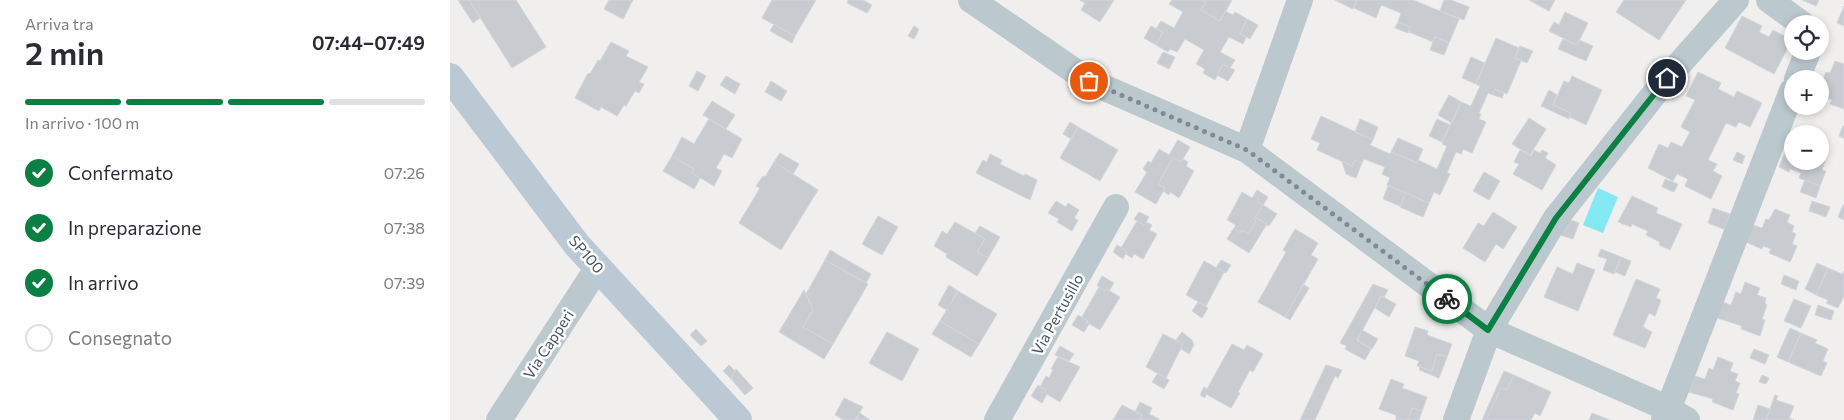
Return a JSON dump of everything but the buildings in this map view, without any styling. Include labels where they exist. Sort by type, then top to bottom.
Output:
[{"type":"main road","name":"SP100","points":[[450,77],[577,245],[738,420]]},
{"type":"street","points":[[971,0],[1089,81],[1247,150],[1488,330],[1673,416],[1784,113]]},
{"type":"street","points":[[1247,150],[1300,0]]},
{"type":"street","points":[[1456,420],[1488,330],[1556,218],[1667,78],[1736,0]]},
{"type":"street","points":[[1769,0],[1790,15]]},
{"type":"street","name":"Via Pertusillo","points":[[997,420],[1116,207]]},
{"type":"street","name":"Via Capperi","points":[[500,420],[598,267]]},
{"type":"water","points":[[1598,188],[1618,197],[1603,233],[1583,225]]},
{"type":"way so far","points":[[1089,81],[1247,150],[1447,299]]},
{"type":"route","points":[[1447,299],[1488,330],[1556,218],[1667,78]]}]
